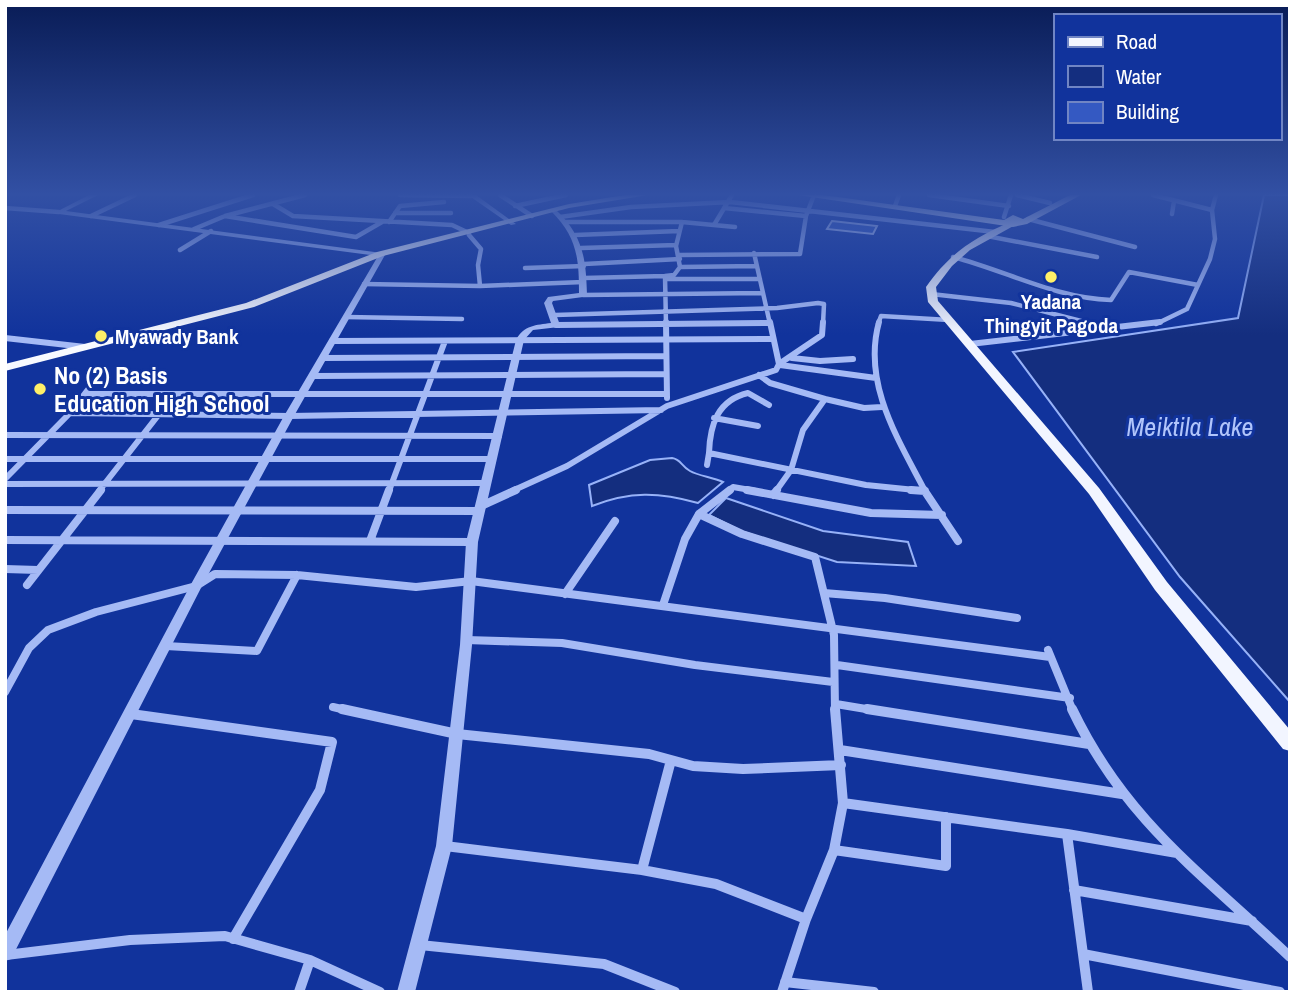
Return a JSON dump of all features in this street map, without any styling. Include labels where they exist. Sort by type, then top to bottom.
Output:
[{"type":"highway","points":[[5,368],[250,305],[379,255],[428,242]]},
{"type":"main road","points":[[979,242],[953,257],[931,287],[933,302],[1094,491],[1161,586],[1290,744]]},
{"type":"street","points":[[180,250],[194,242]]},
{"type":"street","points":[[5,954],[196,586],[379,255],[285,242]]},
{"type":"street","points":[[475,242],[481,249],[478,265],[480,286]]},
{"type":"street","points":[[578,242],[584,272],[583,295]]},
{"type":"street","points":[[666,278],[674,275],[680,267],[676,242]]},
{"type":"street","points":[[365,284],[480,286],[680,257],[754,253],[800,254],[802,242]]},
{"type":"street","points":[[1026,242],[1097,257]]},
{"type":"street","points":[[1111,242],[1135,247]]},
{"type":"street","points":[[970,344],[1154,325],[1187,309],[1214,242]]},
{"type":"street","points":[[581,248],[676,245]]},
{"type":"street","points":[[754,253],[779,365]]},
{"type":"street","points":[[953,257],[983,264],[1011,278],[1062,295],[1111,299],[1129,272],[1198,285]]},
{"type":"street","points":[[680,267],[757,266]]},
{"type":"street","points":[[525,268],[666,278],[760,279]]},
{"type":"street","points":[[664,408],[666,278]]},
{"type":"street","points":[[556,320],[548,303],[551,299],[667,292],[762,293]]},
{"type":"street","points":[[931,294],[1012,303],[1081,321]]},
{"type":"street","points":[[5,510],[382,511],[480,508],[567,466],[664,408],[776,370],[779,365],[822,335],[825,305],[809,301],[784,308],[666,309],[556,320],[524,331],[520,340],[499,436],[486,482],[480,508],[472,542],[466,640],[444,846],[406,992]]},
{"type":"street","points":[[949,320],[881,316],[872,351],[876,378],[884,393],[882,407],[925,491],[958,541]]},
{"type":"street","points":[[346,317],[462,319]]},
{"type":"street","points":[[556,320],[769,323]]},
{"type":"street","points":[[5,338],[86,347]]},
{"type":"street","points":[[332,341],[773,339]]},
{"type":"street","points":[[369,541],[435,375],[445,341]]},
{"type":"street","points":[[323,358],[665,356]]},
{"type":"street","points":[[791,358],[820,361],[853,359]]},
{"type":"street","points":[[779,365],[876,378]]},
{"type":"street","points":[[314,376],[665,374]]},
{"type":"street","points":[[759,375],[771,383],[825,399],[864,408],[882,407]]},
{"type":"street","points":[[5,479],[71,413],[90,387]]},
{"type":"street","points":[[85,394],[666,394]]},
{"type":"street","points":[[708,465],[709,429],[714,418],[729,400],[744,394],[754,395],[769,405]]},
{"type":"street","points":[[27,585],[174,395]]},
{"type":"street","points":[[773,495],[791,470],[803,430],[825,399]]},
{"type":"street","points":[[71,413],[289,416],[503,414],[664,408]]},
{"type":"street","points":[[714,418],[758,426]]},
{"type":"street","points":[[5,435],[499,436]]},
{"type":"street","points":[[709,453],[866,485],[925,491]]},
{"type":"street","points":[[5,459],[492,459]]},
{"type":"street","points":[[5,484],[486,482]]},
{"type":"street","points":[[663,606],[685,539],[699,514],[733,487],[872,513],[942,515]]},
{"type":"street","points":[[699,514],[743,534],[815,557],[833,630],[837,665],[833,682],[844,803],[834,850],[806,919],[783,987],[874,992]]},
{"type":"street","points":[[565,594],[615,521]]},
{"type":"street","points":[[5,540],[472,542]]},
{"type":"street","points":[[5,569],[38,570]]},
{"type":"street","points":[[5,692],[29,648],[48,630],[132,601],[196,586],[215,574],[297,575],[416,587],[471,581],[833,630],[1049,654],[1089,744],[1123,794],[1178,853],[1290,957]]},
{"type":"street","points":[[166,646],[257,651],[297,575]]},
{"type":"street","points":[[824,593],[885,598],[1017,618]]},
{"type":"street","points":[[466,640],[562,643],[695,665],[833,682]]},
{"type":"street","points":[[837,665],[1070,698]]},
{"type":"street","points":[[836,704],[1089,744]]},
{"type":"street","points":[[333,707],[457,734],[649,754],[670,764],[731,768],[841,765]]},
{"type":"street","points":[[131,713],[332,742],[320,790],[233,939]]},
{"type":"street","points":[[840,750],[1123,794]]},
{"type":"street","points":[[642,870],[670,764]]},
{"type":"street","points":[[844,803],[1067,834],[1178,853]]},
{"type":"street","points":[[834,850],[946,866],[946,817]]},
{"type":"street","points":[[1067,834],[1088,992]]},
{"type":"street","points":[[444,846],[642,870],[716,884],[806,919]]},
{"type":"street","points":[[1074,890],[1253,921]]},
{"type":"street","points":[[5,954],[130,940],[225,936],[310,960],[380,992]]},
{"type":"street","points":[[420,945],[604,964],[676,992]]},
{"type":"street","points":[[1083,954],[1280,992]]},
{"type":"street","points":[[299,992],[310,960]]},
{"type":"water","name":"Meiktila Lake","points":[[1254,242],[1290,242],[1290,702],[1180,577],[1013,352],[1238,318]]},
{"type":"water","points":[[672,458],[694,473],[723,482],[698,503],[645,495],[619,498],[592,506],[589,485],[650,460]]},
{"type":"water","points":[[726,498],[823,531],[908,542],[916,566],[837,562],[741,531],[709,515]]},
{"type":"place","name":"Yadana Thingyit Pagoda","points":[[1051,277]]},
{"type":"place","name":"Myawady Bank","points":[[101,336]]},
{"type":"place","name":"No (2) Basis Education High School","points":[[40,389]]}]
